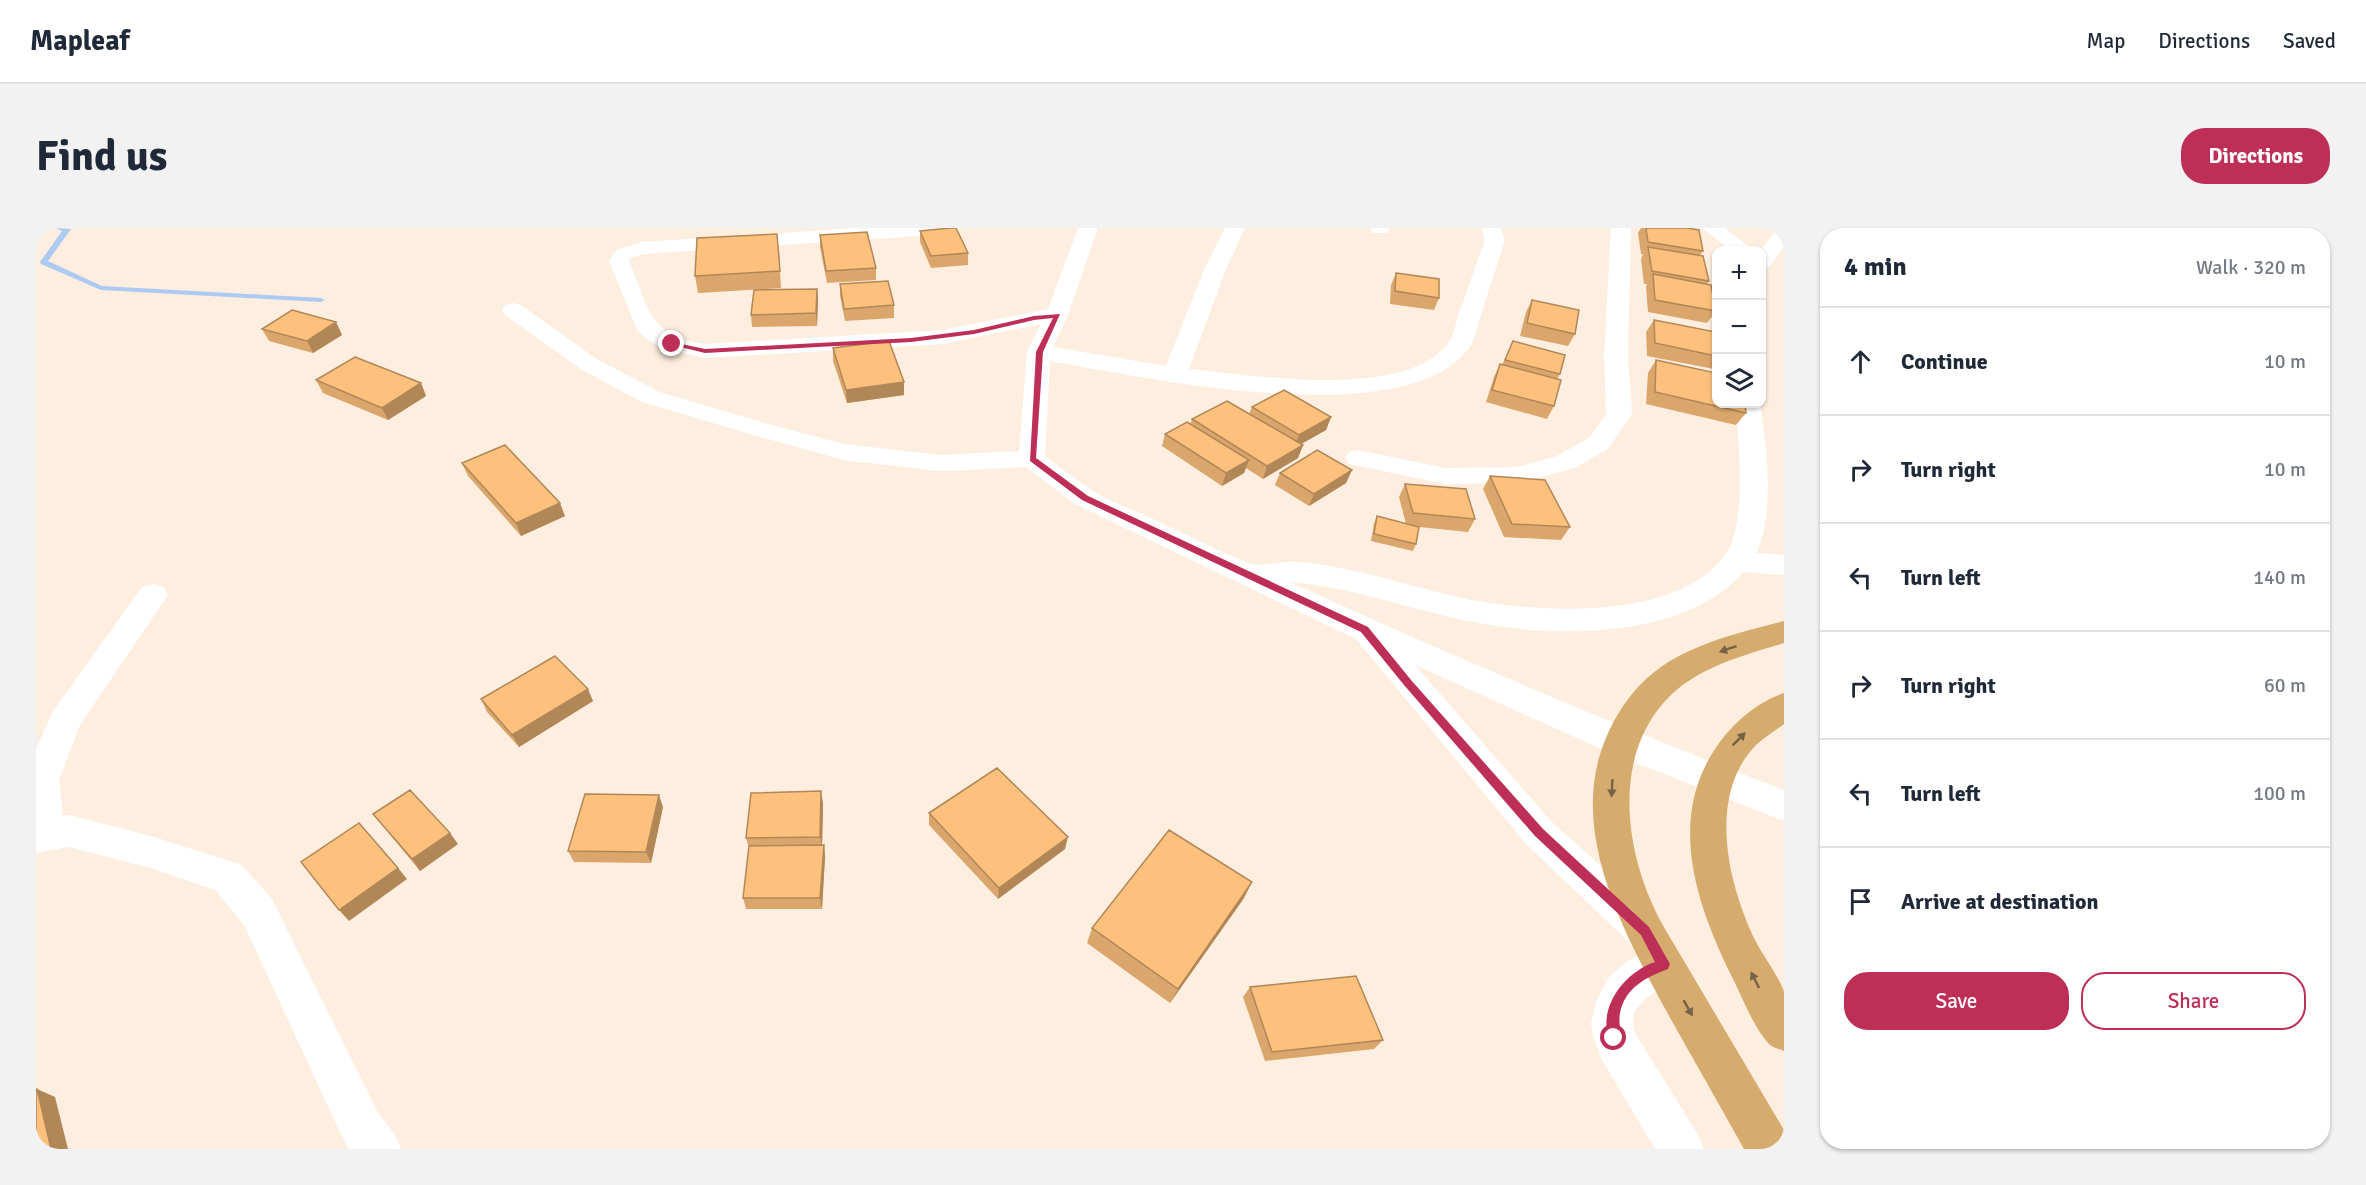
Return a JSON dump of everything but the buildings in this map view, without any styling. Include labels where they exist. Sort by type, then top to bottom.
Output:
[{"type":"main road","points":[[1769,1149],[1654,948],[1618,860],[1610,809],[1612,771],[1620,742],[1635,711],[1660,685],[1694,662],[1728,648],[1784,632]]},
{"type":"main road","points":[[1784,706],[1761,718],[1730,748],[1714,780],[1706,819],[1713,876],[1732,936],[1784,1030]]},
{"type":"street","points":[[950,228],[835,232],[640,248],[623,254],[619,261],[646,327],[672,344],[705,351],[943,337],[1057,315]]},
{"type":"street","points":[[1032,459],[1040,352],[1057,315],[1088,228]]},
{"type":"street","points":[[1175,375],[1214,272],[1235,228]]},
{"type":"street","points":[[1040,352],[1175,375],[1297,387],[1342,388],[1379,384],[1414,375],[1442,362],[1460,345],[1495,240],[1491,228]]},
{"type":"street","points":[[1358,458],[1445,476],[1520,475],[1566,462],[1599,443],[1618,414],[1616,356],[1619,242],[1622,228]]},
{"type":"street","points":[[1712,228],[1737,246]]},
{"type":"street","points":[[1766,267],[1784,233]]},
{"type":"street","points":[[513,310],[590,365],[651,397],[759,429],[843,452],[941,462],[1032,459],[1085,498],[1365,630],[1620,742],[1784,806]]},
{"type":"street","points":[[1250,575],[1289,572],[1339,579],[1467,610],[1503,616],[1576,620],[1652,611],[1684,600],[1706,589],[1725,575],[1745,547],[1750,532],[1754,472],[1748,408]]},
{"type":"street","points":[[1736,561],[1784,565]]},
{"type":"street","points":[[153,595],[65,720],[41,780],[41,836],[69,831],[151,852],[228,877],[258,912],[362,1129],[378,1149]]},
{"type":"street","points":[[1365,630],[1407,682],[1539,833],[1654,948],[1646,971],[1632,980],[1622,994],[1614,1014],[1614,1038],[1681,1149]]},
{"type":"waterway","points":[[59,228],[67,229],[44,262],[101,288],[321,300]]},
{"type":"route","points":[[672,344],[705,351],[911,340],[974,332],[1057,315],[1040,352],[1032,459],[1085,498],[1365,630],[1407,682],[1539,833],[1645,931],[1664,964],[1632,980],[1622,994],[1614,1014],[1614,1038]]}]
